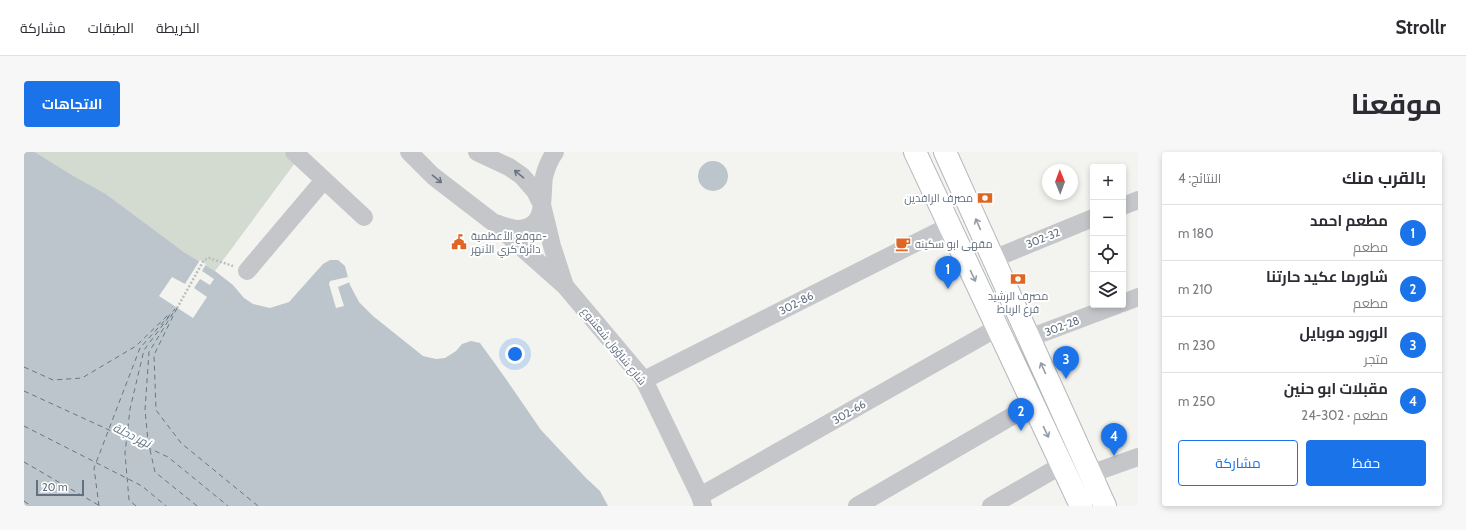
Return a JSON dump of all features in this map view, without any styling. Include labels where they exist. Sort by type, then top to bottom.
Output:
[{"type":"main road","points":[[915,152],[1081,506]]},
{"type":"main road","points":[[945,152],[1105,506]]},
{"type":"street","points":[[294,152],[364,217]]},
{"type":"street","points":[[409,152],[433,176],[494,223],[565,286]]},
{"type":"street","points":[[476,152],[509,167],[522,176],[535,191],[542,205]]},
{"type":"street","points":[[494,223],[518,229],[526,228],[538,219],[542,212],[544,177],[555,152]]},
{"type":"street","points":[[247,271],[324,180]]},
{"type":"street","points":[[1126,205],[1138,200]]},
{"type":"street","name":"شارع شاؤول شعشوع","points":[[542,205],[552,246],[565,286],[644,380],[702,501]]},
{"type":"street","name":"302-32","points":[[993,259],[1090,219]]},
{"type":"street","name":"302-86","points":[[644,380],[949,226]]},
{"type":"street","points":[[1126,302],[1138,297]]},
{"type":"street","name":"302-28","points":[[1029,338],[1109,308]]},
{"type":"street","name":"302-66","points":[[702,501],[997,328]]},
{"type":"street","points":[[857,506],[1033,404]]},
{"type":"street","points":[[1090,474],[1138,457]]},
{"type":"street","points":[[991,506],[1062,465]]},
{"type":"path","points":[[176,308],[204,260],[208,258],[247,271]]},
{"type":"shaded area","points":[[35,152],[284,152],[295,163],[215,271],[184,252],[106,194]]},
{"type":"water","name":"نهر دجلة","points":[[24,152],[35,152],[106,194],[184,252],[215,271],[233,285],[244,298],[253,304],[270,308],[289,302],[323,264],[330,260],[338,260],[345,266],[350,285],[359,302],[373,316],[423,356],[436,359],[445,358],[456,351],[462,344],[471,341],[480,343],[541,430],[600,491],[608,506],[24,506]]},
{"type":"water","points":[[713,161],[724,165],[728,176],[724,187],[713,191],[702,187],[698,176],[702,165]]},
{"type":"pier","points":[[200,260],[206,264],[202,271],[214,279],[210,285],[200,279],[194,288],[207,297],[193,318],[159,296],[172,277],[185,284]]},
{"type":"pier","points":[[348,277],[350,282],[338,287],[344,306],[336,308],[329,284],[330,281]]},
{"type":"ferry route","points":[[177,308],[154,355],[156,410],[181,443],[258,506]]},
{"type":"ferry route","points":[[99,506],[94,468],[140,348],[175,309]]},
{"type":"ferry route","points":[[24,367],[53,380],[82,378],[136,346],[170,313]]},
{"type":"ferry route","points":[[173,313],[149,352],[145,410],[148,441],[155,472],[197,506]]},
{"type":"ferry route","points":[[136,506],[129,500],[125,453],[130,409],[144,350],[171,314]]},
{"type":"ferry route","points":[[24,391],[168,457],[228,506]]},
{"type":"ferry route","points":[[24,426],[142,486],[166,506]]},
{"type":"ferry route","points":[[24,462],[100,506]]},
{"type":"ferry route","points":[[24,501],[31,506]]},
{"type":"place","name":"مصرف الرافدين","points":[[985,198]]},
{"type":"place","name":"موقع الأعظمية- دائرة كري الأنهر","points":[[459,242]]},
{"type":"place","name":"مقهى ابو سكينه","points":[[903,244]]},
{"type":"place","name":"مصرف الرشيد فرع الرباط","points":[[1018,279]]},
{"type":"place","name":"مطعم احمد","points":[[948,289]]},
{"type":"place","name":"الورود موبايل","points":[[1066,379]]},
{"type":"place","name":"شاورما عكيد حارتنا","points":[[1021,431]]},
{"type":"place","name":"مقبلات ابو حنين","points":[[1114,456]]}]
